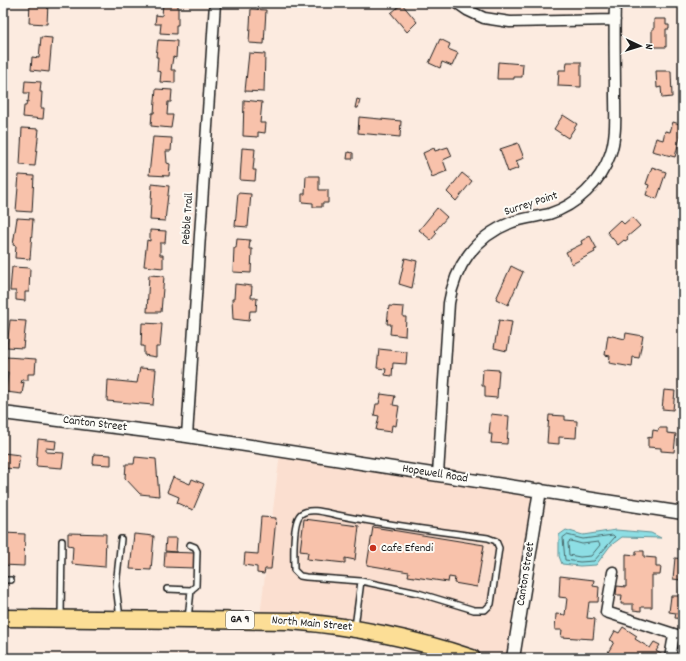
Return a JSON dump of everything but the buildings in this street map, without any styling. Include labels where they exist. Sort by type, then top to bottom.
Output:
[{"type":"main road","name":"North Main Street","points":[[3,618],[290,621],[354,628],[400,636],[472,658]]},
{"type":"street","name":"Pebble Trail","points":[[187,436],[215,3]]},
{"type":"street","points":[[457,3],[467,10],[484,18],[510,22],[614,20]]},
{"type":"street","name":"Surrey Point","points":[[438,474],[449,303],[455,276],[468,254],[488,235],[511,223],[550,213],[567,206],[587,192],[602,173],[610,154],[615,132],[615,3]]},
{"type":"street","name":"Canton Street","points":[[3,413],[187,436]]},
{"type":"street","name":"Hopewell Road","points":[[187,436],[683,513]]},
{"type":"street","name":"Canton Street","points":[[513,658],[540,490]]},
{"type":"street","points":[[613,572],[606,612],[679,636],[670,658]]},
{"type":"lane","points":[[306,511],[321,512],[390,524],[488,538],[496,542],[499,548],[491,604],[485,610],[474,610],[418,593],[361,581],[306,577],[296,574],[294,570],[296,522],[300,515],[306,511]]},
{"type":"lane","points":[[120,539],[116,586],[120,619]]},
{"type":"lane","points":[[61,619],[62,541]]},
{"type":"lane","points":[[167,589],[191,590],[196,586],[197,551],[195,547],[190,545]]},
{"type":"lane","points":[[3,580],[11,580]]},
{"type":"lane","points":[[354,628],[361,581]]},
{"type":"lane","points":[[188,619],[191,590]]},
{"type":"shaded area","points":[[281,445],[535,491],[510,658],[470,658],[260,616]]},
{"type":"water","points":[[566,530],[583,535],[616,530],[651,533],[661,538],[622,537],[610,546],[596,565],[580,566],[562,564],[559,556],[559,535]]},
{"type":"place","name":"Cafe Efendi","points":[[373,548]]}]
